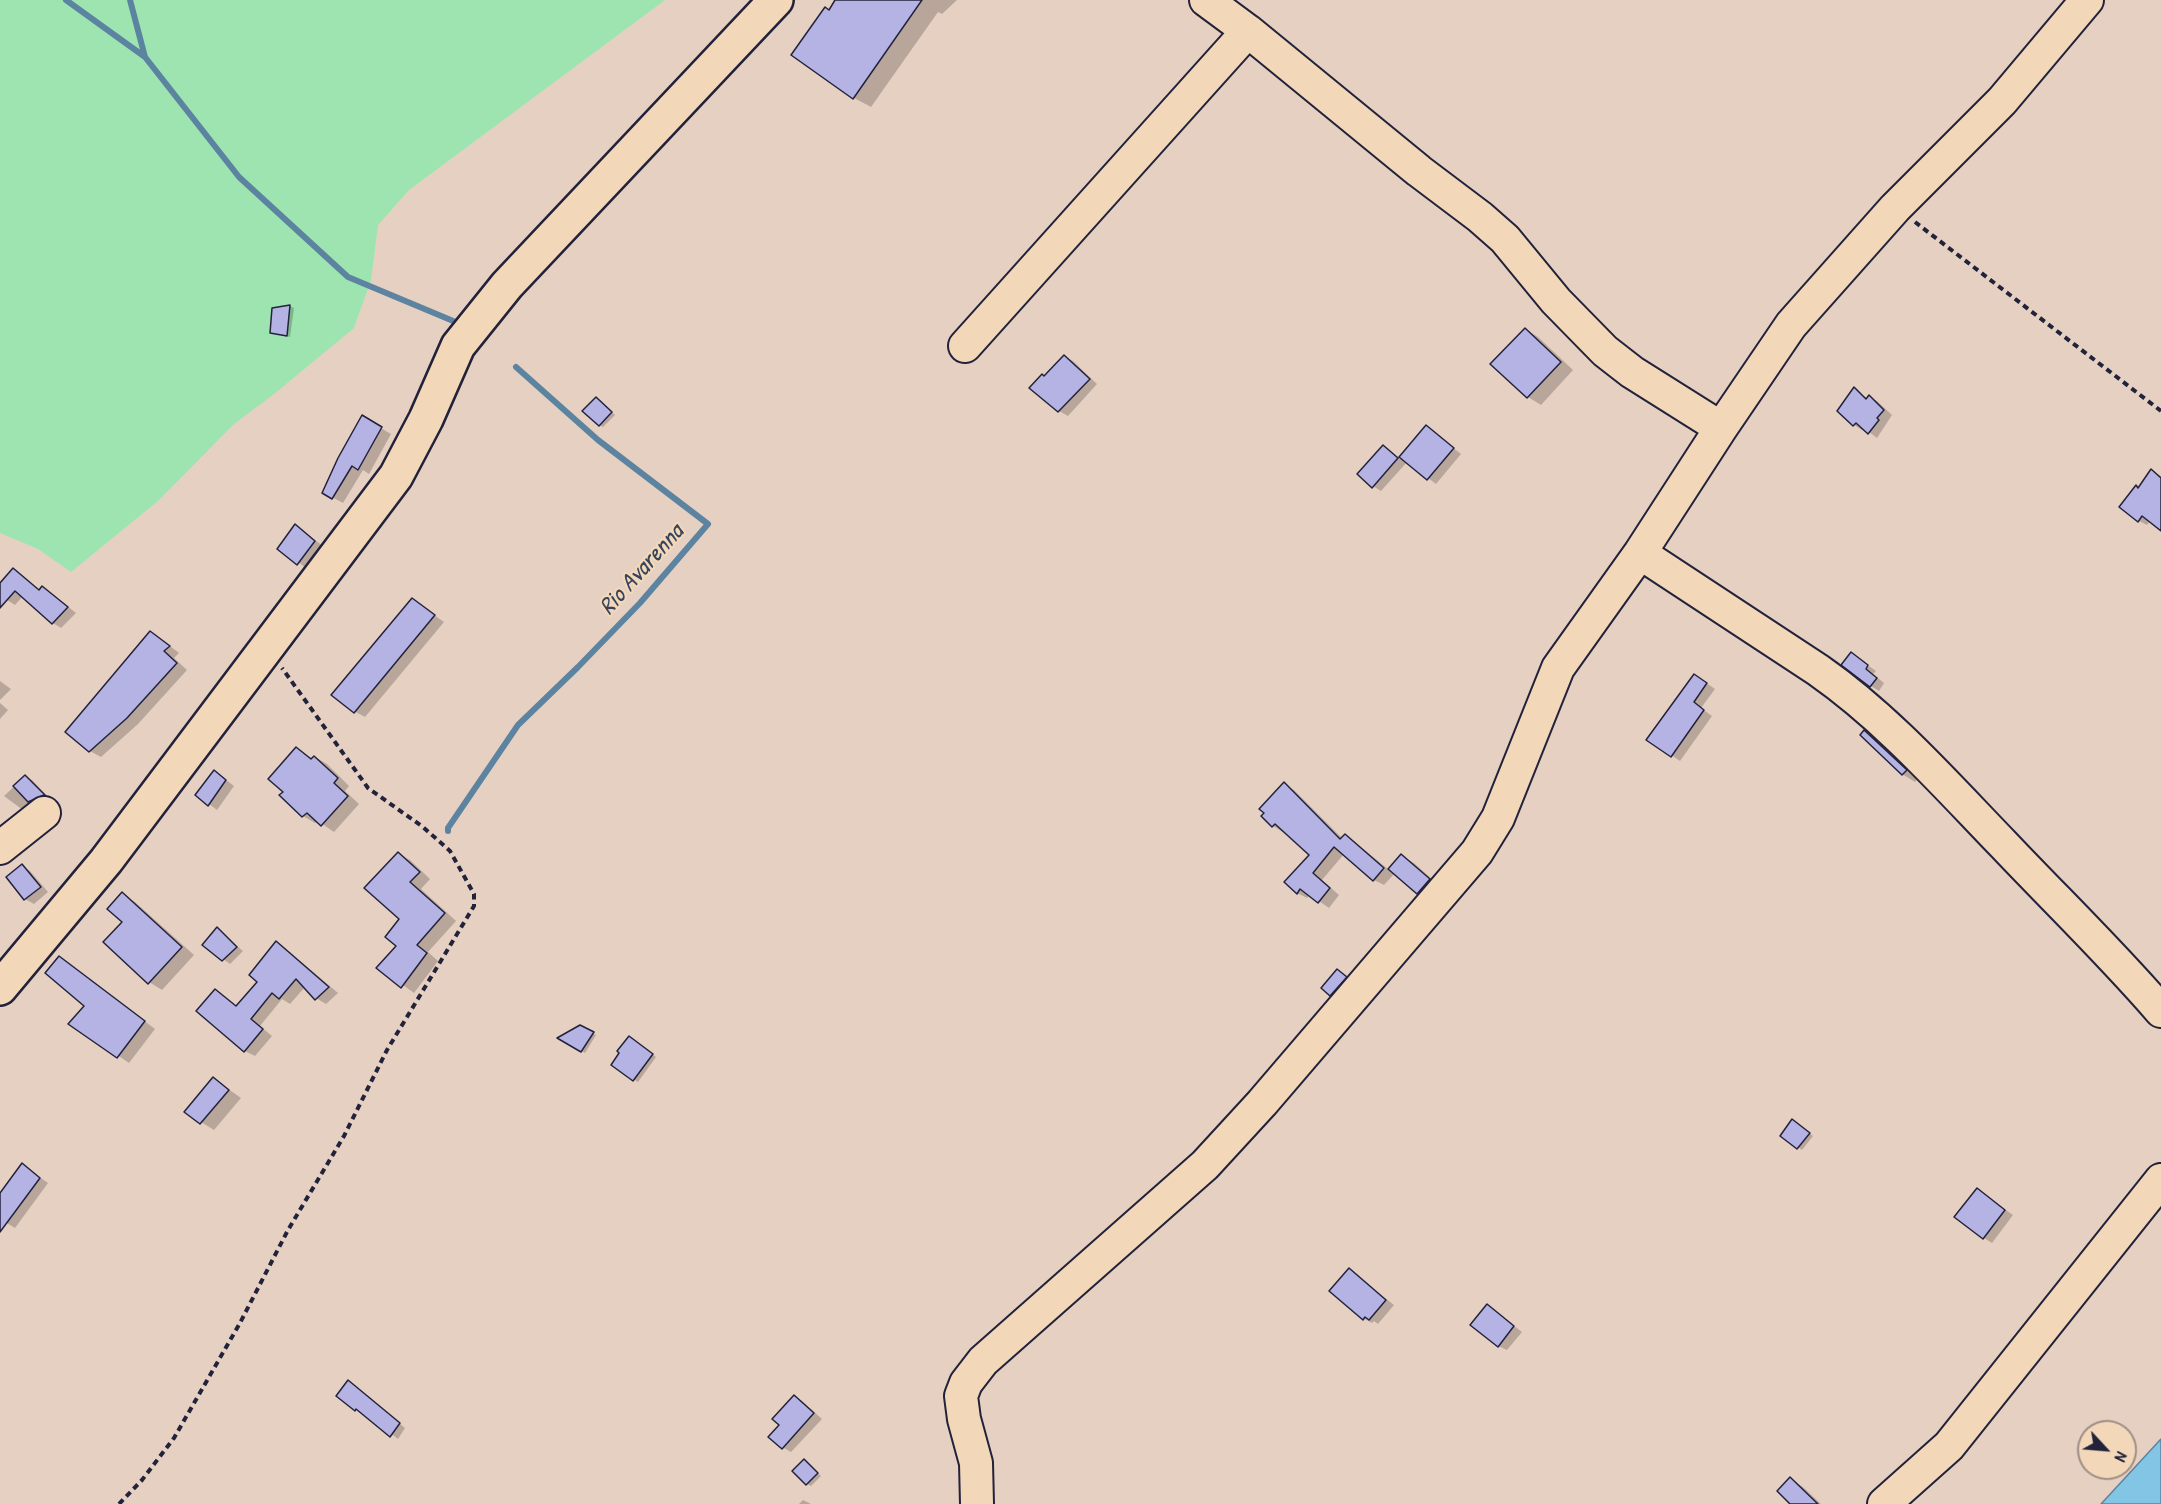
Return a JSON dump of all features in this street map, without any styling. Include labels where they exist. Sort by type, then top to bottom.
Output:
[{"type":"main road","points":[[0,988],[106,861],[396,476],[426,419],[458,346],[507,285],[776,0]]},
{"type":"street","points":[[1206,0],[1211,6],[1248,31],[1505,239],[1556,301],[1605,351],[1632,372],[1720,428]]},
{"type":"street","points":[[977,1504],[976,1463],[964,1419],[961,1396],[966,1383],[983,1361],[1205,1165],[1262,1103],[1477,852],[1498,818],[1558,668],[1640,553],[1720,428],[1791,325],[1895,208],[2002,101],[2087,0]]},
{"type":"street","points":[[965,346],[1248,31]]},
{"type":"street","points":[[1640,553],[1826,676],[1876,717],[1930,769],[2123,967],[2161,1011]]},
{"type":"street","points":[[0,848],[44,813]]},
{"type":"street","points":[[1884,1504],[1949,1446],[2161,1180]]},
{"type":"path","points":[[1895,208],[2161,411]]},
{"type":"path","points":[[118,1504],[142,1480],[174,1438],[240,1323],[288,1230],[344,1136],[387,1050],[474,906],[474,894],[450,851],[423,827],[368,788],[268,648]]},
{"type":"green space","points":[[0,0],[665,0],[409,190],[378,225],[371,280],[354,328],[234,424],[159,500],[71,572],[38,549],[0,533]]},
{"type":"water","points":[[2160,1440],[2161,1504],[2101,1504],[2123,1480],[2137,1480],[2137,1465]]},
{"type":"building","points":[[835,0],[922,0],[853,99],[791,55],[825,7],[829,10]]},
{"type":"building","points":[[290,305],[287,336],[270,333],[272,308]]},
{"type":"building","points":[[1525,328],[1561,362],[1527,398],[1490,364]]},
{"type":"building","points":[[1064,355],[1090,379],[1058,412],[1029,388]]},
{"type":"building","points":[[1854,387],[1866,399],[1869,395],[1884,410],[1868,434],[1856,423],[1853,426],[1837,411]]},
{"type":"building","points":[[596,397],[612,412],[599,426],[582,411]]},
{"type":"building","points":[[362,415],[382,427],[358,470],[352,466],[332,499],[322,493]]},
{"type":"building","points":[[1426,425],[1454,448],[1427,480],[1399,457]]},
{"type":"building","points":[[1383,445],[1398,458],[1372,488],[1357,474]]},
{"type":"building","points":[[2151,469],[2161,478],[2161,531],[2142,516],[2138,522],[2119,507],[2136,485],[2138,488]]},
{"type":"building","points":[[295,524],[315,541],[297,565],[277,549]]},
{"type":"building","points":[[13,568],[39,590],[42,586],[68,607],[52,624],[15,591],[0,608],[0,583]]},
{"type":"building","points":[[412,598],[435,615],[354,713],[331,695]]},
{"type":"building","points":[[150,631],[170,646],[164,651],[177,663],[127,718],[89,752],[65,732]]},
{"type":"building","points":[[1851,652],[1868,665],[1866,669],[1877,678],[1870,687],[1841,665]]},
{"type":"building","points":[[1694,674],[1707,683],[1694,702],[1704,710],[1671,757],[1646,740]]},
{"type":"building","points":[[1864,730],[1907,770],[1902,775],[1860,735]]},
{"type":"building","points":[[296,747],[311,759],[314,756],[338,778],[334,783],[348,796],[321,826],[307,813],[302,817],[279,795],[283,792],[268,779]]},
{"type":"building","points":[[214,770],[226,780],[208,806],[195,795]]},
{"type":"building","points":[[25,775],[45,795],[28,802],[13,786]]},
{"type":"building","points":[[1284,782],[1340,839],[1345,834],[1384,868],[1373,881],[1334,847],[1313,873],[1330,888],[1318,903],[1300,889],[1297,894],[1284,882],[1309,855],[1275,824],[1272,827],[1261,816],[1264,813],[1259,809]]},
{"type":"building","points":[[398,852],[420,872],[410,882],[445,913],[417,945],[427,953],[401,988],[376,968],[396,946],[385,937],[399,919],[364,888]]},
{"type":"building","points":[[1401,854],[1430,879],[1417,894],[1388,869]]},
{"type":"building","points":[[22,864],[41,887],[24,900],[6,877]]},
{"type":"building","points":[[122,892],[182,947],[148,984],[103,942],[122,922],[107,909]]},
{"type":"building","points":[[217,927],[237,947],[222,961],[202,945]]},
{"type":"building","points":[[276,941],[329,987],[315,1000],[296,979],[279,999],[272,993],[251,1019],[263,1029],[244,1052],[196,1011],[215,989],[236,1006],[257,982],[249,975]]},
{"type":"building","points":[[59,956],[145,1021],[117,1058],[68,1024],[84,1006],[45,973]]},
{"type":"building","points":[[1337,969],[1347,977],[1330,996],[1321,988]]},
{"type":"building","points":[[580,1025],[594,1032],[581,1052],[557,1038]]},
{"type":"building","points":[[629,1036],[653,1054],[633,1081],[611,1065],[619,1053],[617,1051]]},
{"type":"building","points":[[213,1077],[229,1090],[200,1124],[184,1112]]},
{"type":"building","points":[[1792,1119],[1810,1133],[1797,1149],[1780,1136]]},
{"type":"building","points":[[22,1163],[40,1178],[0,1232],[0,1193]]},
{"type":"building","points":[[1977,1188],[2005,1210],[1983,1239],[1954,1217]]},
{"type":"building","points":[[1349,1268],[1386,1300],[1369,1320],[1365,1317],[1363,1320],[1329,1291]]},
{"type":"building","points":[[1487,1304],[1514,1326],[1498,1347],[1470,1325]]},
{"type":"building","points":[[348,1380],[400,1423],[390,1437],[336,1396]]},
{"type":"building","points":[[794,1395],[814,1413],[782,1449],[768,1437],[779,1425],[772,1419]]},
{"type":"building","points":[[804,1459],[818,1473],[806,1485],[792,1471]]},
{"type":"building","points":[[1790,1477],[1818,1504],[1790,1504],[1777,1491]]},
{"type":"waterway","points":[[66,0],[145,57],[239,177],[348,277],[458,323]]},
{"type":"waterway","points":[[130,0],[145,57]]},
{"type":"waterway","name":"Rio Avarenna","points":[[448,831],[518,725],[640,603],[708,524],[598,440],[516,367]]}]
